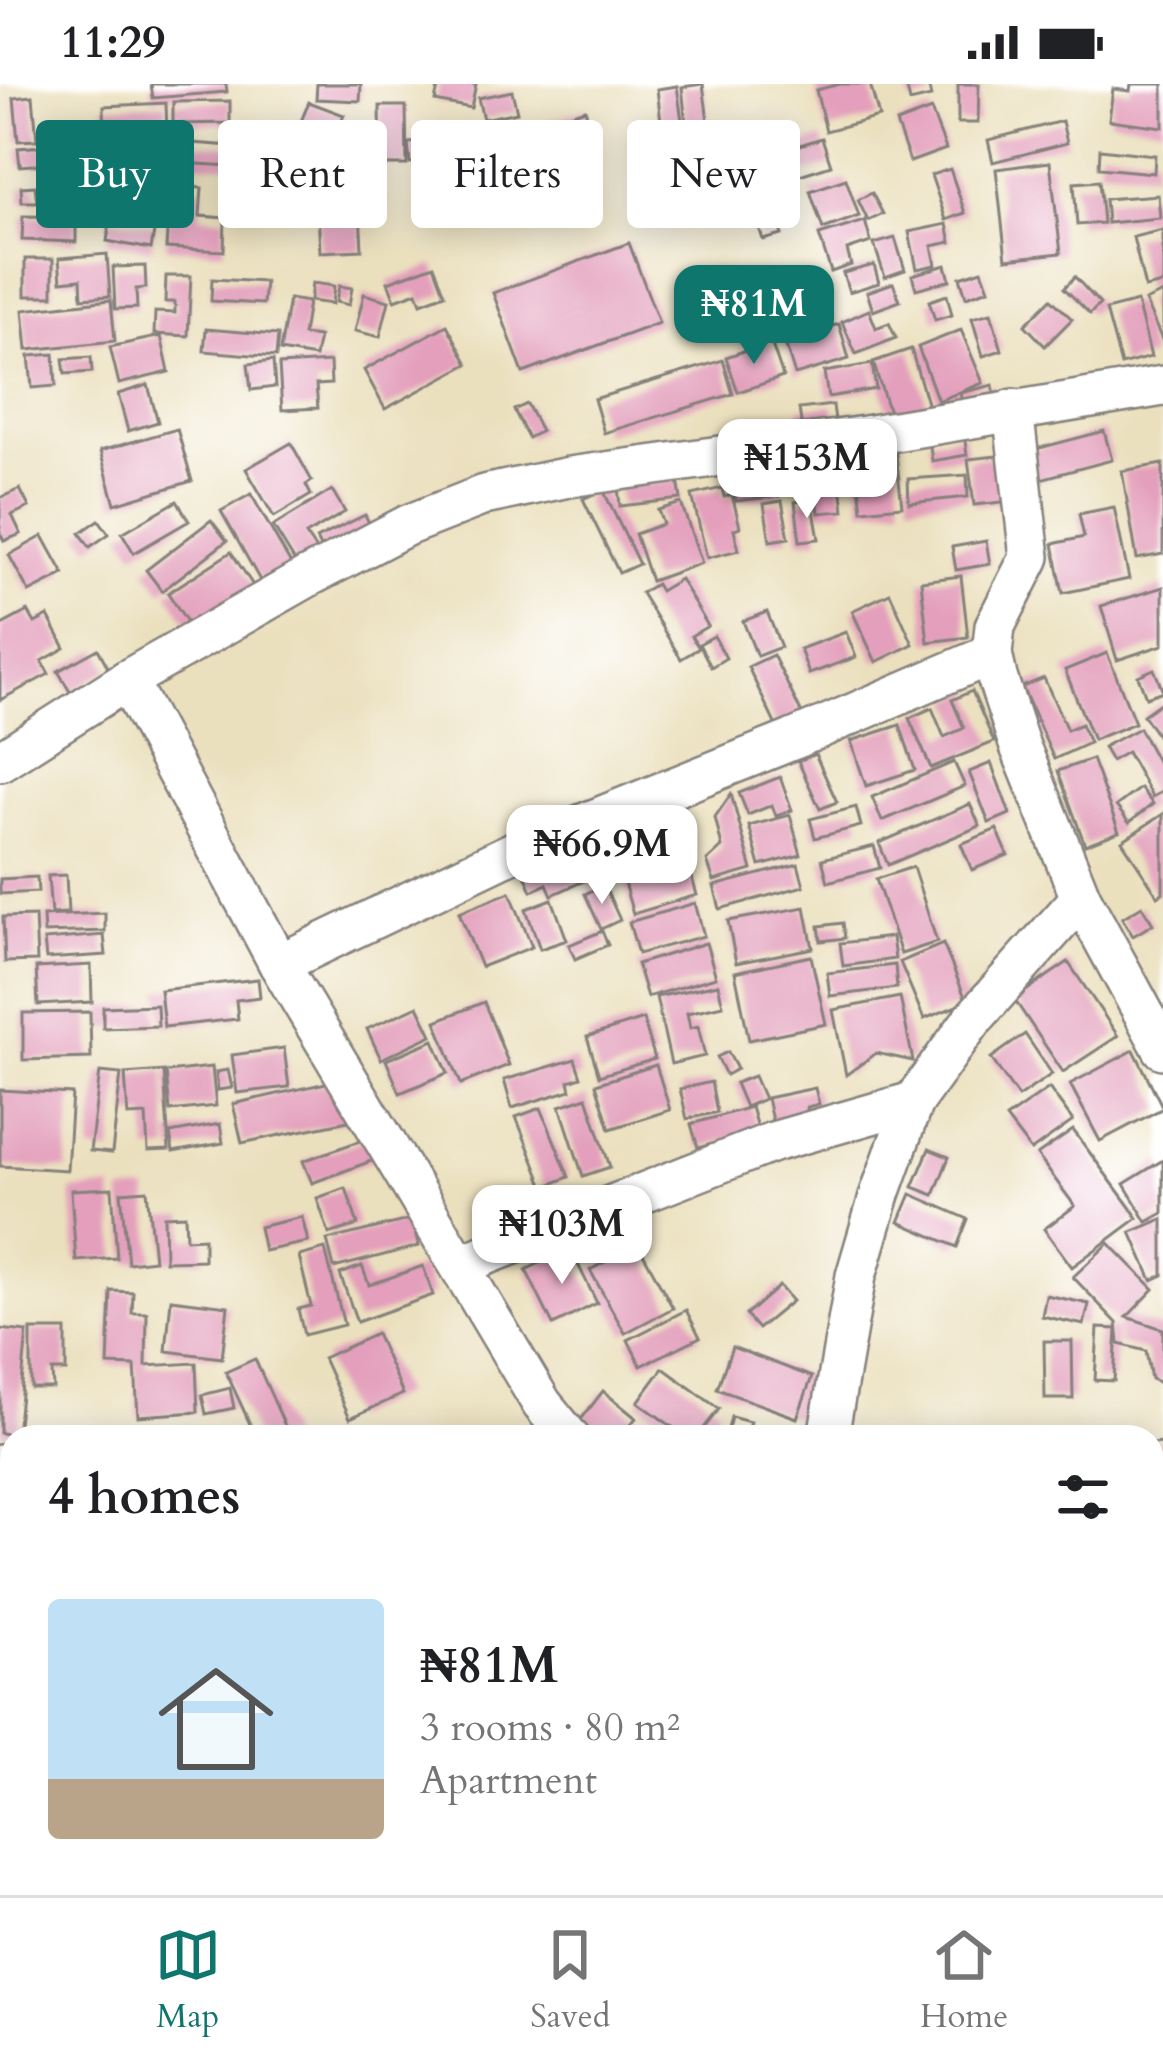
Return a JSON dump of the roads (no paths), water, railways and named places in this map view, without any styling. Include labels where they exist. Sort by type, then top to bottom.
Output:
[{"type":"street","points":[[0,761],[127,680],[408,525],[484,495],[569,477],[865,436],[1163,386]]},
{"type":"street","points":[[1013,410],[1030,557],[995,626],[992,654],[1019,744],[1081,898],[1163,1049]]},
{"type":"street","points":[[279,964],[513,852],[992,654]]},
{"type":"street","points":[[127,680],[279,964],[542,1404],[559,1425]]},
{"type":"street","points":[[830,1425],[856,1276],[913,1102],[974,1018],[1081,898]]},
{"type":"street","points":[[460,1265],[773,1142],[913,1102]]}]
